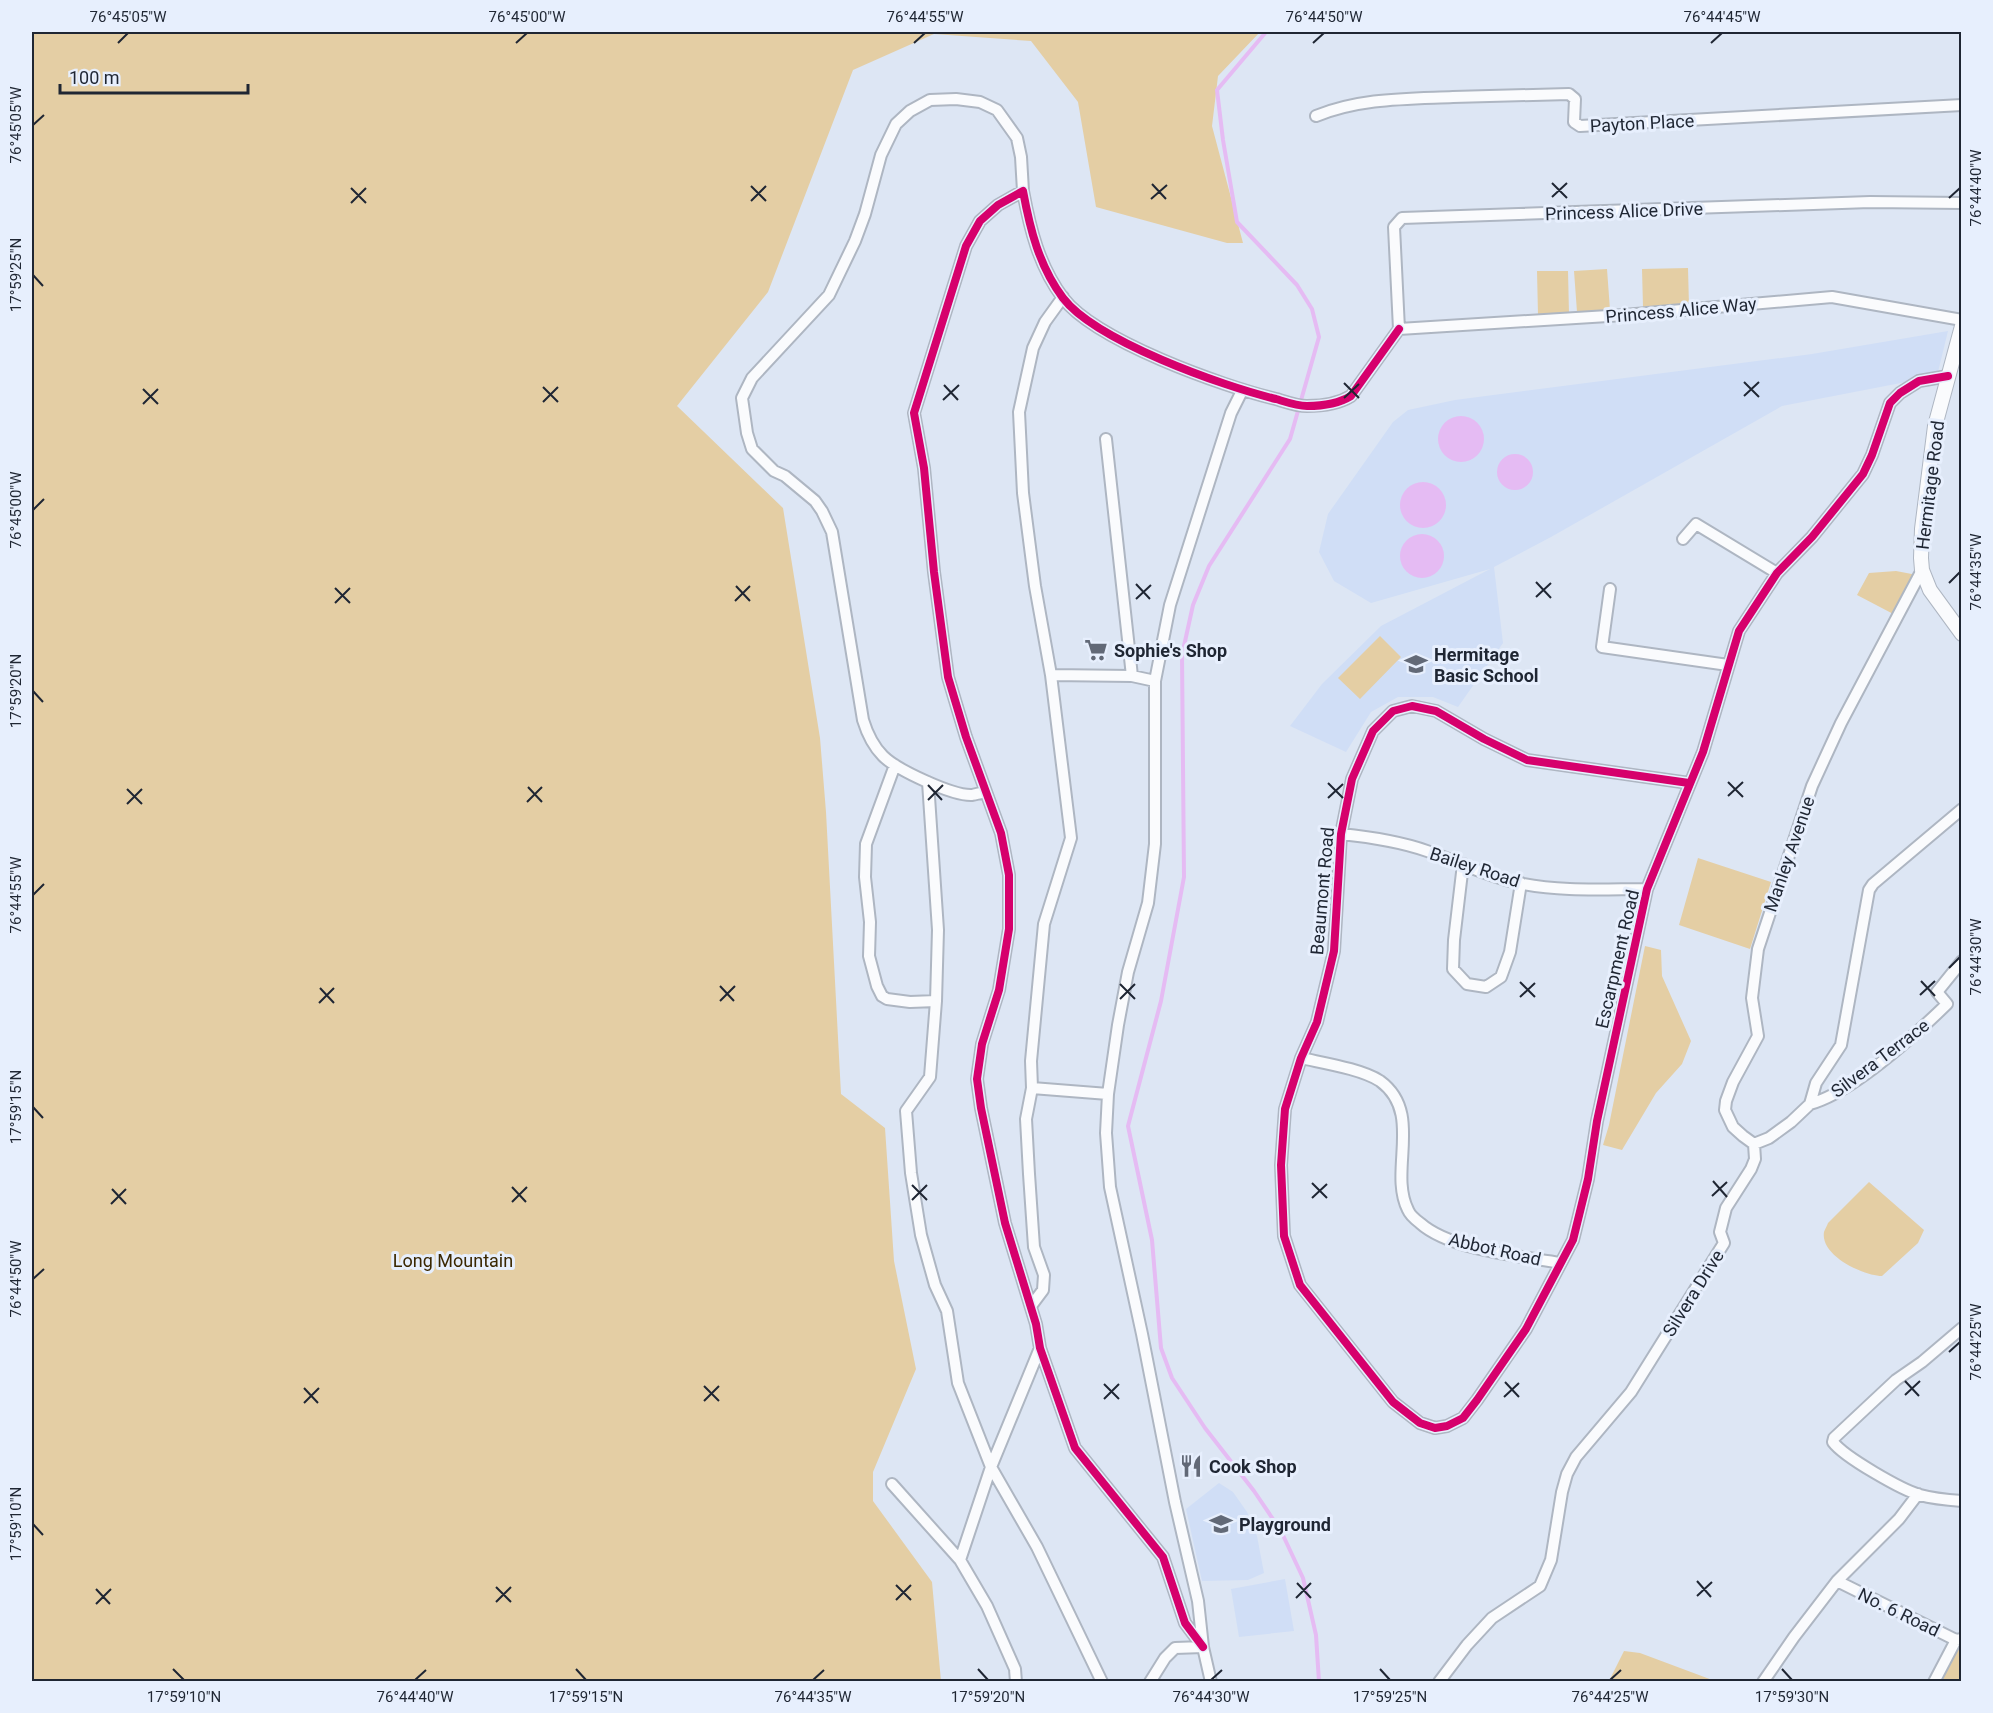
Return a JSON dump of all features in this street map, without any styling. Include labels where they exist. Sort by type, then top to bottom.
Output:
[{"type":"street","name":"Payton Place","points":[[1316,116],[1335,108],[1361,102],[1569,93],[1575,99],[1574,122],[1580,126],[1962,105]]},
{"type":"street","points":[[986,792],[970,795],[928,782],[883,757],[873,743],[863,720],[832,532],[815,501],[785,476],[774,471],[752,449],[747,433],[742,398],[752,378],[830,295],[855,242],[881,154],[896,124],[910,111],[930,100],[956,99],[980,102],[997,110],[1017,138],[1021,157],[1023,191],[1037,252],[1063,297],[1081,316],[1121,340],[1242,391],[1306,406],[1341,402],[1351,396],[1399,329]]},
{"type":"street","points":[[1023,191],[998,205],[980,221],[966,246],[914,413],[924,468],[934,572],[948,677],[966,737],[1001,833],[1009,875],[1009,929],[999,990],[982,1044],[976,1079],[1005,1223],[1040,1348],[1075,1448],[1162,1557],[1185,1623],[1203,1647]]},
{"type":"street","name":"Princess Alice Drive","points":[[1399,329],[1394,227],[1402,218],[1870,202],[1962,203]]},
{"type":"street","points":[[1030,1306],[1043,1290],[1044,1275],[1034,1247],[1026,1119],[1032,1088],[1031,1062],[1044,924],[1071,838],[1051,675],[1035,586],[1023,493],[1018,412],[1033,348],[1045,322],[1063,297]]},
{"type":"street","name":"Princess Alice Way","points":[[1399,329],[1624,315],[1832,297],[1962,320]]},
{"type":"street","name":"Hermitage Road","points":[[1962,326],[1935,426],[1922,529],[1922,570],[1930,590],[1962,634]]},
{"type":"street","name":"Escarpment Road","points":[[1447,1426],[1463,1418],[1526,1329],[1572,1240],[1588,1179],[1597,1121],[1647,889],[1703,752],[1739,631],[1777,573],[1812,537],[1863,474],[1890,403],[1900,393],[1920,381],[1948,375]]},
{"type":"street","points":[[1211,1682],[1203,1647],[1198,1601],[1110,1187],[1106,1133],[1108,1094],[1118,1025],[1128,972],[1148,903],[1155,844],[1155,681],[1170,605],[1231,414],[1242,391]]},
{"type":"street","points":[[1106,439],[1132,676]]},
{"type":"street","points":[[1683,539],[1696,524],[1777,573]]},
{"type":"street","name":"Manley Avenue","points":[[1754,1144],[1733,1126],[1725,1110],[1733,1082],[1758,1036],[1752,998],[1758,949],[1812,786],[1841,723],[1922,570]]},
{"type":"street","points":[[1611,589],[1602,647],[1728,665]]},
{"type":"street","points":[[1051,675],[1132,676],[1155,681]]},
{"type":"street","name":"Beaumont Road","points":[[1447,1426],[1435,1428],[1420,1423],[1393,1402],[1300,1285],[1284,1236],[1281,1165],[1285,1109],[1301,1058],[1317,1022],[1334,951],[1341,834],[1352,779],[1374,731],[1393,711],[1412,706],[1436,711],[1484,739],[1527,760],[1689,783]]},
{"type":"street","points":[[895,765],[866,844],[865,877],[870,922],[869,956],[882,996],[887,999],[910,1002],[936,1001]]},
{"type":"street","points":[[928,782],[938,930],[936,1001],[930,1077],[906,1111],[911,1173],[921,1235],[935,1285],[947,1311],[958,1383],[991,1467],[1037,1547],[1102,1682]]},
{"type":"street","points":[[1754,1144],[1776,1133],[1810,1104],[1816,1083],[1841,1045],[1869,890],[1873,884],[1962,809]]},
{"type":"street","name":"Bailey Road","points":[[1341,834],[1376,838],[1425,850],[1494,877],[1521,884],[1563,888],[1647,889]]},
{"type":"street","points":[[1463,864],[1453,969],[1467,984],[1486,987],[1501,977],[1510,952],[1521,884]]},
{"type":"street","name":"Silvera Terrace","points":[[1810,1104],[1825,1100],[1849,1085],[1918,1032],[1947,1004],[1937,992],[1962,961]]},
{"type":"street","name":"Abbot Road","points":[[1301,1058],[1354,1071],[1379,1080],[1395,1096],[1402,1117],[1402,1187],[1408,1211],[1421,1224],[1459,1244],[1560,1263]]},
{"type":"street","points":[[1032,1088],[1108,1094]]},
{"type":"street","name":"Silvera Drive","points":[[1439,1682],[1467,1645],[1492,1618],[1540,1586],[1551,1560],[1567,1474],[1583,1448],[1631,1392],[1724,1243],[1720,1232],[1726,1208],[1751,1169],[1755,1159],[1754,1144]]},
{"type":"street","points":[[1962,1328],[1865,1408],[1834,1438],[1833,1442],[1875,1472],[1918,1494],[1962,1501]]},
{"type":"street","points":[[960,1560],[991,1467],[1040,1348]]},
{"type":"street","points":[[892,1484],[960,1560],[987,1606],[1015,1669],[1016,1682]]},
{"type":"street","points":[[1764,1682],[1794,1637],[1837,1581],[1899,1520],[1918,1494]]},
{"type":"street","name":"No. 6 Road","points":[[1837,1581],[1893,1610],[1959,1639]]},
{"type":"street","points":[[1934,1682],[1959,1639]]},
{"type":"street","points":[[1150,1682],[1165,1658],[1175,1648],[1203,1647]]},
{"type":"shaded area","points":[[1948,331],[1937,376],[1782,406],[1494,567],[1503,643],[1458,707],[1433,697],[1398,697],[1371,712],[1346,752],[1290,726],[1322,684],[1381,626],[1490,569],[1371,603],[1334,581],[1319,552],[1328,514],[1393,422],[1408,410],[1455,400],[1812,354]]},
{"type":"shaded area","points":[[1461,416],[1477,423],[1484,439],[1477,455],[1461,462],[1445,455],[1438,439],[1445,423]]},
{"type":"shaded area","points":[[1515,454],[1528,459],[1533,472],[1528,485],[1515,490],[1502,485],[1497,472],[1502,459]]},
{"type":"shaded area","points":[[1423,482],[1439,489],[1446,505],[1439,521],[1423,528],[1407,521],[1400,505],[1407,489]]},
{"type":"shaded area","points":[[1422,534],[1437,541],[1444,556],[1437,571],[1422,578],[1407,571],[1400,556],[1407,541]]},
{"type":"shaded area","name":"Playground","points":[[1219,1483],[1233,1492],[1247,1512],[1257,1536],[1264,1573],[1248,1580],[1202,1581],[1186,1509]]},
{"type":"shaded area","points":[[1285,1579],[1294,1631],[1239,1637],[1231,1589]]},
{"type":"green space","name":"Long Mountain","points":[[32,32],[1260,32],[1218,76],[1212,126],[1243,243],[1227,243],[1096,207],[1078,102],[1031,41],[934,34],[853,70],[768,292],[677,406],[783,508],[820,738],[841,1094],[885,1128],[894,1261],[916,1369],[873,1472],[873,1501],[932,1582],[941,1681],[32,1681]]},
{"type":"green space","points":[[1688,268],[1689,306],[1643,307],[1642,269]]},
{"type":"green space","points":[[1607,269],[1610,310],[1577,312],[1574,271]]},
{"type":"green space","points":[[1537,271],[1568,271],[1569,314],[1538,315]]},
{"type":"green space","points":[[1896,571],[1917,575],[1899,617],[1857,595],[1869,573]]},
{"type":"green space","points":[[1380,636],[1401,657],[1360,699],[1338,678]]},
{"type":"green space","points":[[1698,858],[1771,882],[1750,949],[1679,925]]},
{"type":"green space","points":[[1645,946],[1661,950],[1662,976],[1691,1041],[1682,1064],[1656,1093],[1622,1150],[1603,1145]]},
{"type":"green space","points":[[1869,1182],[1924,1230],[1918,1243],[1882,1276],[1865,1272],[1845,1263],[1829,1249],[1825,1241],[1824,1232],[1828,1223]]},
{"type":"green space","points":[[1957,1649],[1961,1649],[1961,1681],[1940,1682]]},
{"type":"green space","points":[[1624,1651],[1640,1653],[1715,1681],[1609,1681]]},
{"type":"waterway","points":[[1286,32],[1266,32],[1217,90],[1237,222],[1297,285],[1312,309],[1319,337],[1290,439],[1209,566],[1193,605],[1182,655],[1184,877],[1161,1001],[1128,1126],[1152,1240],[1161,1348],[1172,1378],[1205,1428],[1254,1491],[1281,1531],[1303,1578],[1316,1635],[1319,1682]]},
{"type":"cycle path","points":[[1203,1647],[1185,1623],[1163,1557],[1075,1448],[1040,1348],[1036,1324],[1005,1223],[977,1079],[982,1044],[999,990],[1009,929],[1009,875],[1001,833],[966,737],[948,677],[934,572],[924,468],[914,413],[966,246],[980,221],[998,205],[1023,191],[1037,247],[1048,273],[1063,298],[1079,314],[1103,330],[1162,360],[1194,373],[1295,405],[1330,404],[1351,396],[1399,329]]},
{"type":"cycle path","points":[[1689,783],[1527,760],[1484,739],[1436,711],[1412,706],[1393,711],[1373,731],[1352,779],[1341,834],[1334,951],[1317,1022],[1301,1058],[1285,1109],[1281,1165],[1284,1236],[1300,1285],[1393,1402],[1420,1423],[1435,1428],[1447,1426],[1463,1418],[1526,1329],[1573,1240],[1588,1179],[1597,1121],[1647,889],[1703,752],[1739,631],[1777,573],[1812,537],[1863,474],[1890,403],[1900,393],[1919,381],[1948,376]]},
{"type":"place","name":"Sophie's Shop","points":[[1096,650]]},
{"type":"place","name":"Hermitage Basic School","points":[[1416,664]]},
{"type":"place","name":"Cook Shop","points":[[1191,1466]]},
{"type":"place","name":"Playground","points":[[1221,1524]]}]
